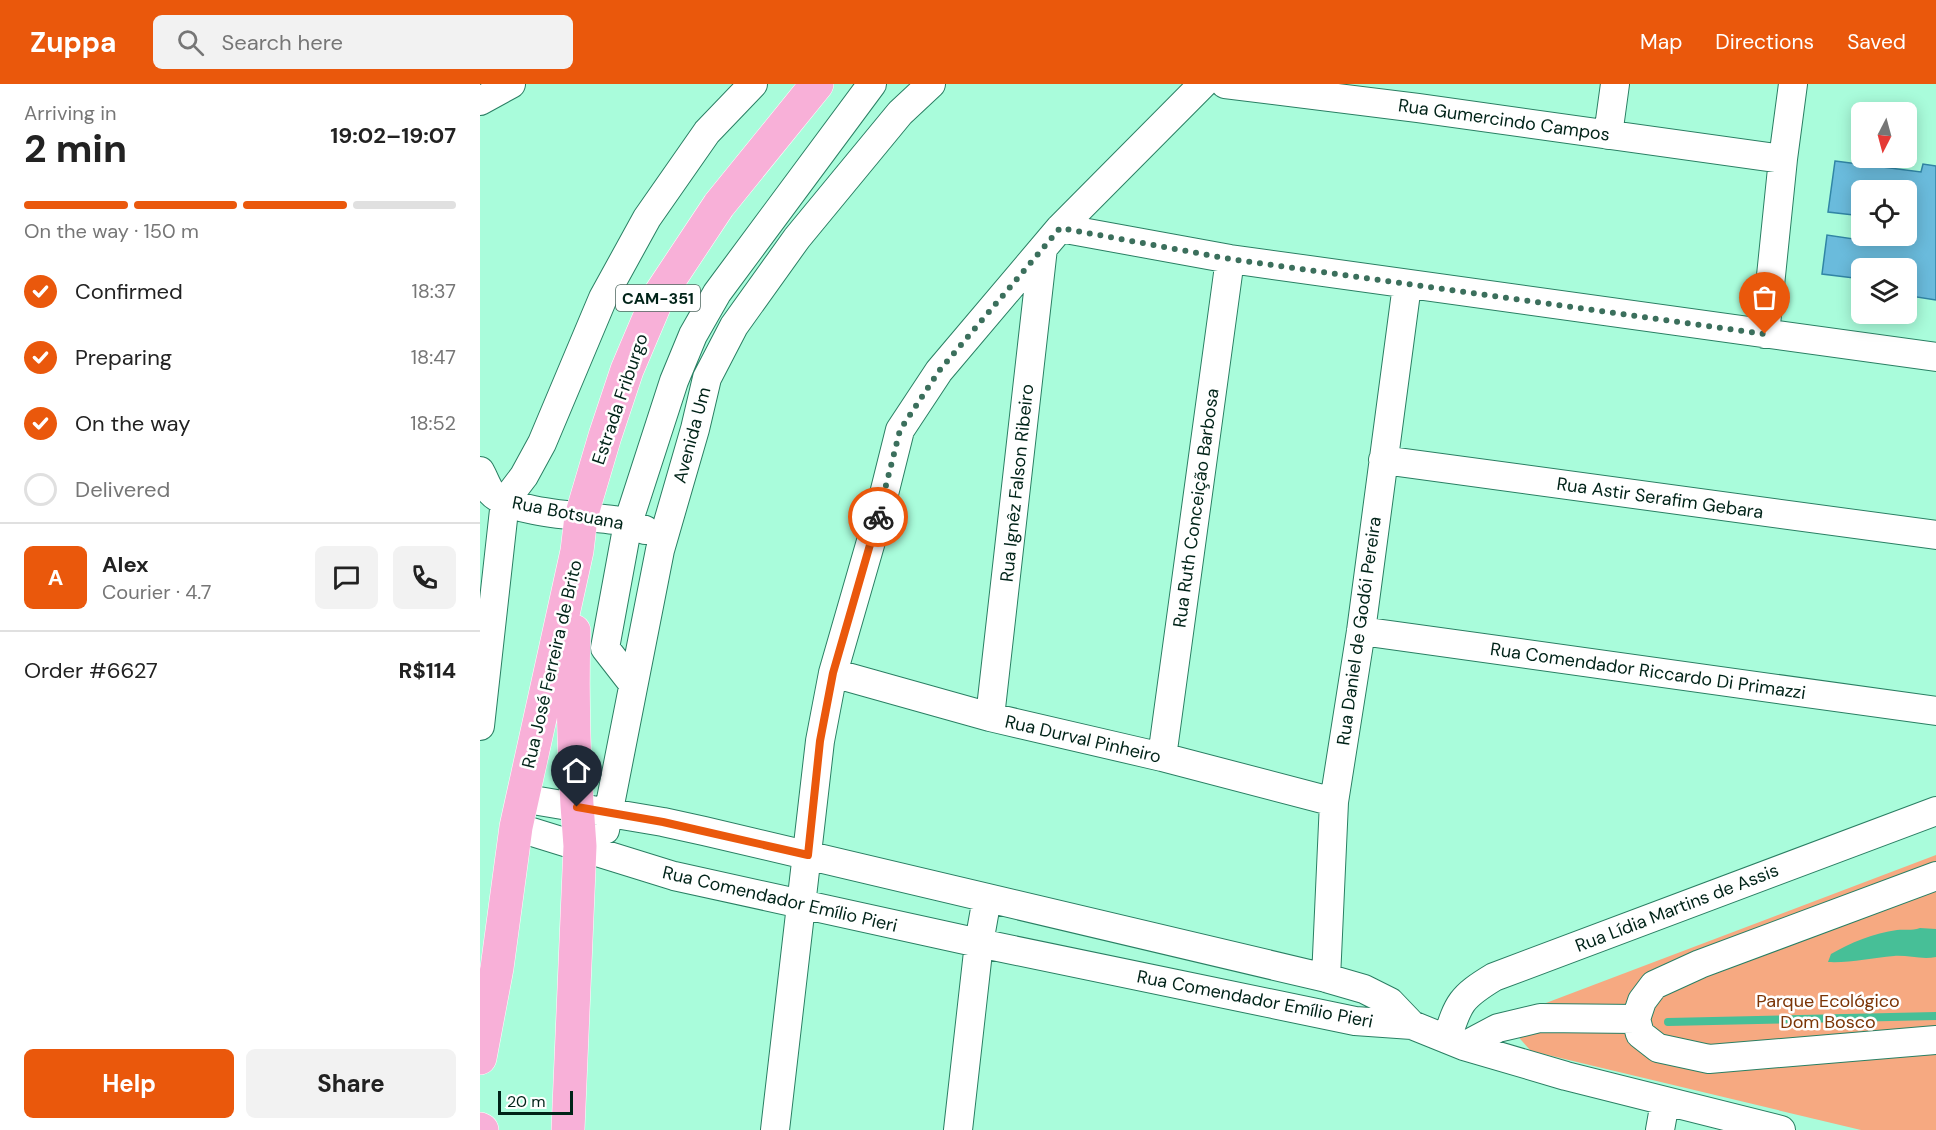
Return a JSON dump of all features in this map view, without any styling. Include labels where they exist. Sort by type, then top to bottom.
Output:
[{"type":"main road","name":"Estrada Friburgo","points":[[577,551],[581,517],[627,370],[658,297],[719,205],[817,84]]},
{"type":"main road","name":"Rua José Ferreira de Brito","points":[[568,1130],[591,850],[592,810],[572,681],[577,551]]},
{"type":"main road","name":"Rua José Ferreira de Brito","points":[[480,1059],[519,812],[577,551]]},
{"type":"street","points":[[480,101],[511,84]]},
{"type":"street","points":[[481,709],[489,491],[524,476],[542,443],[603,298],[647,218],[707,132],[753,84]]},
{"type":"street","name":"Avenida Um","points":[[633,684],[605,648],[628,523],[674,381],[693,335],[717,293],[872,84]]},
{"type":"street","name":"Avenida Um","points":[[592,810],[633,684],[660,550],[682,477],[707,378],[734,326],[797,238],[900,113],[931,84]]},
{"type":"street","points":[[776,1130],[820,741],[833,673],[880,510],[900,430],[939,371],[1051,238],[1203,84]]},
{"type":"street","name":"Rua Gumercindo Campos","points":[[1225,84],[1420,96],[1608,135],[1783,159]]},
{"type":"street","points":[[1608,135],[1615,84]]},
{"type":"street","points":[[1765,334],[1793,84]]},
{"type":"street","points":[[1051,238],[1230,259],[1936,357]]},
{"type":"street","name":"Rua Ignêz Falson Ribeiro","points":[[990,717],[1051,238]]},
{"type":"street","name":"Rua Ruth Conceição Barbosa","points":[[1162,757],[1230,259]]},
{"type":"street","name":"Rua Daniel de Godói Pereira","points":[[1326,978],[1334,802],[1361,631],[1407,285]]},
{"type":"street","points":[[651,457],[655,470],[663,477],[682,477]]},
{"type":"street","name":"Rua Astir Serafim Gebara","points":[[1383,460],[1936,535]]},
{"type":"street","name":"Rua Botsuana","points":[[489,491],[536,510],[628,523],[649,532],[660,550]]},
{"type":"street","name":"Rua Comendador Riccardo Di Primazzi","points":[[1361,631],[1936,711]]},
{"type":"street","name":"Rua Durval Pinheiro","points":[[833,673],[990,717],[1162,757],[1334,802]]},
{"type":"street","name":"Rua Comendador Emílio Pieri","points":[[519,812],[592,810],[663,822],[1326,978],[1364,989],[1389,1002],[1412,1025]]},
{"type":"street","name":"Rua Lídia Martins de Assis","points":[[1456,1043],[1456,1011],[1470,992],[1494,977],[1936,811]]},
{"type":"street","name":"Rua Comendador Emílio Pieri","points":[[519,812],[591,850],[674,876],[980,943],[1355,1021],[1412,1025]]},
{"type":"street","points":[[1936,876],[1700,964],[1654,985],[1642,1001],[1636,1019],[1640,1034],[1658,1048],[1709,1059],[1936,1040]]},
{"type":"street","points":[[958,1130],[987,898]]},
{"type":"street","points":[[1456,1043],[1498,1028],[1540,1018],[1636,1019]]},
{"type":"street","points":[[1412,1025],[1456,1043],[1566,1076],[1781,1130]]},
{"type":"street","points":[[1660,1130],[1665,1102]]},
{"type":"green space","name":"Parque Ecológico Dom Bosco","points":[[1936,855],[1936,1130],[1861,1130],[1531,1051],[1514,1032],[1538,1006]]},
{"type":"shaded area","points":[[1936,929],[1936,957],[1894,956],[1828,962],[1831,954],[1862,939],[1888,931]]},
{"type":"building","points":[[1835,161],[1851,163],[1851,168],[1890,168],[1921,172],[1923,164],[1936,166],[1936,300],[1917,297],[1917,258],[1851,258],[1851,278],[1822,274],[1827,235],[1851,239],[1851,246],[1917,246],[1917,180],[1851,180],[1851,215],[1828,212]]},
{"type":"waterway","points":[[1668,1022],[1936,1016]]},
{"type":"way so far","points":[[878,517],[900,430],[939,371],[1060,228],[1230,259],[1765,334]]},
{"type":"route","points":[[577,807],[663,822],[808,855],[820,741],[833,673],[878,517]]}]
